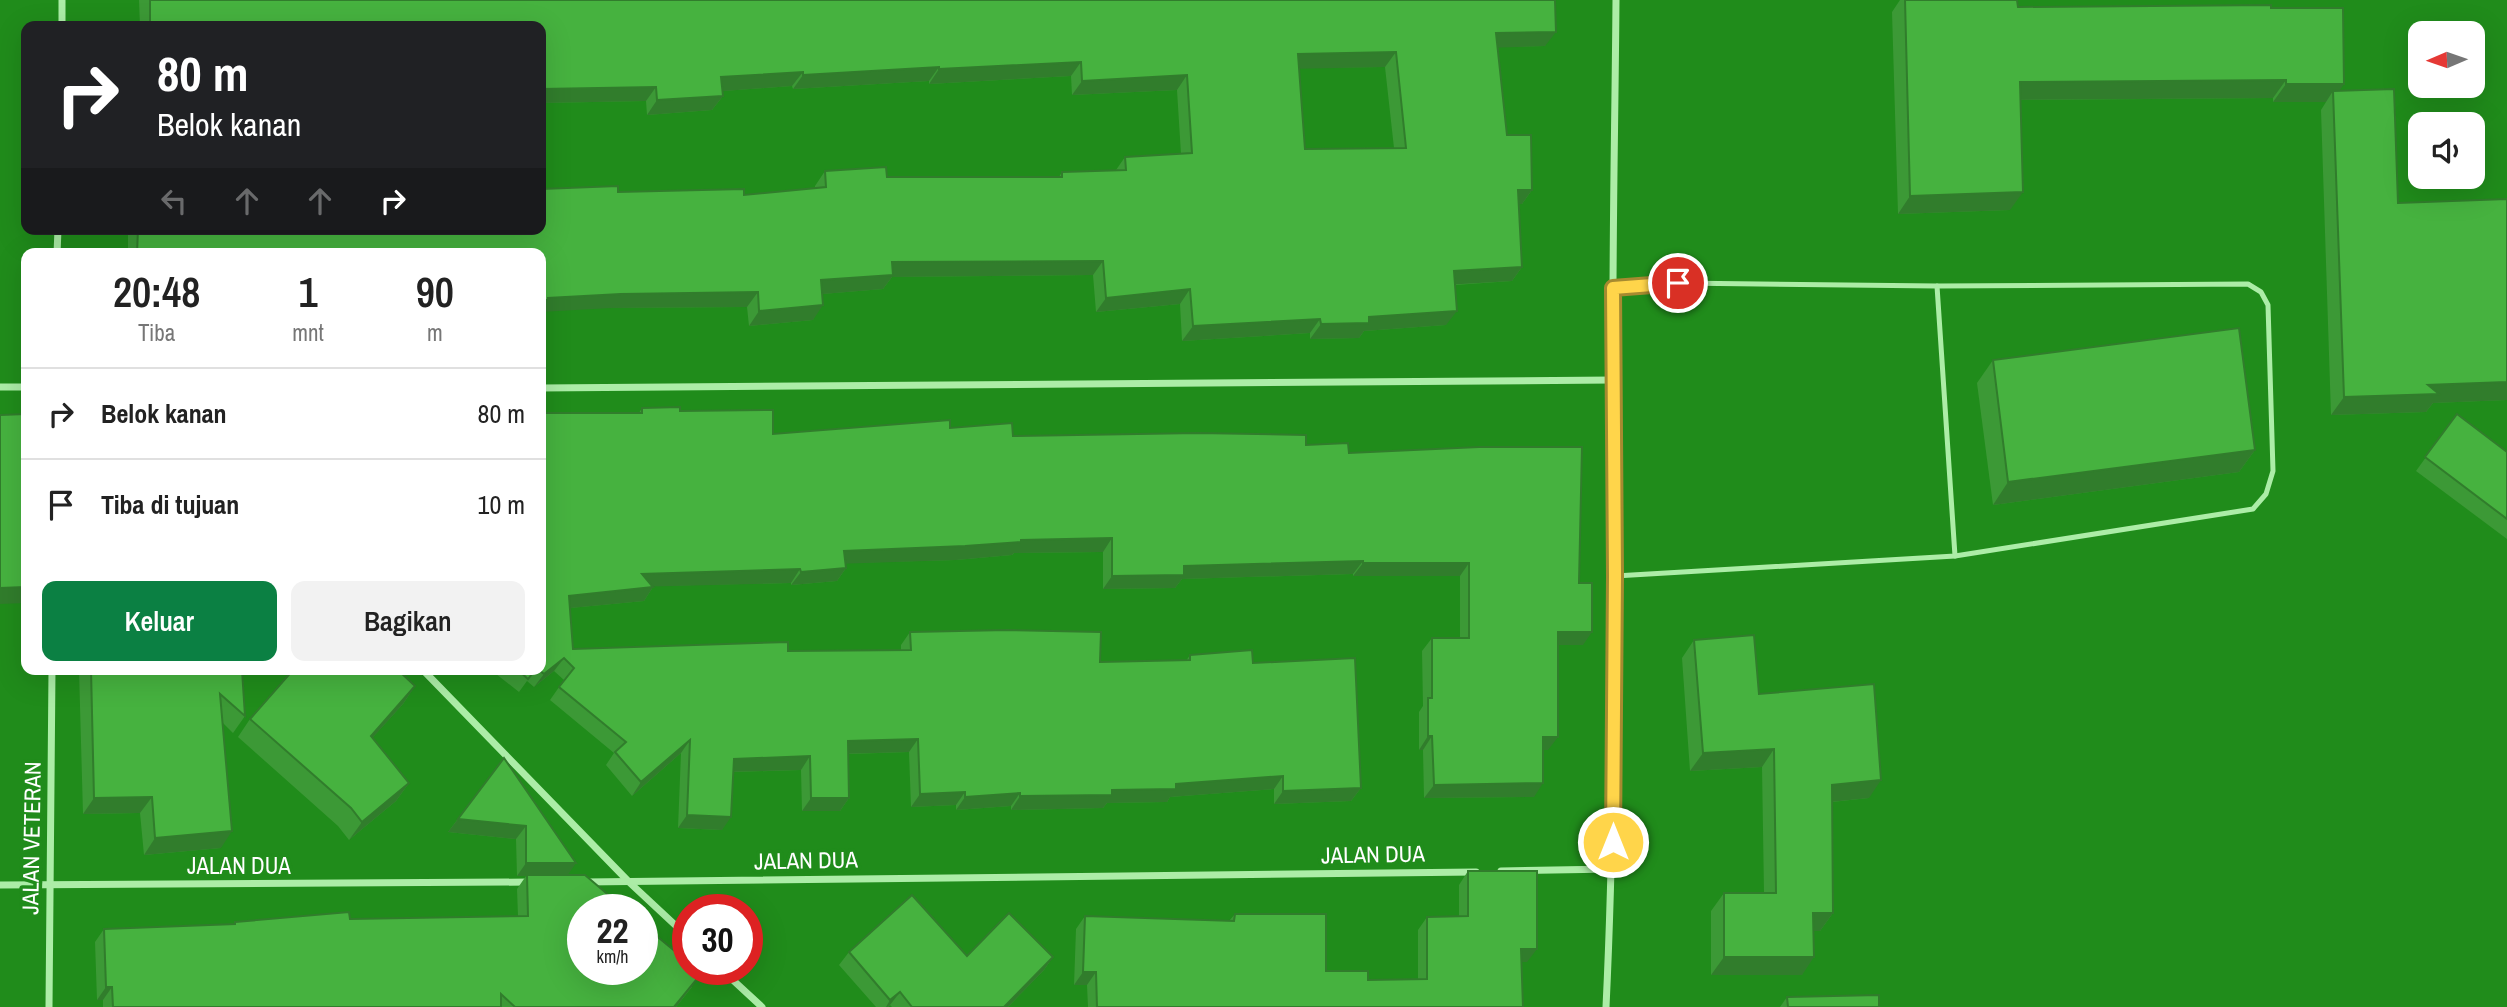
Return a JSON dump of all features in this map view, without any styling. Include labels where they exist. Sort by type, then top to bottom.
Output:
[{"type":"street","points":[[62,0],[62,21]]},
{"type":"street","points":[[1606,1007],[1613,869],[1616,0]]},
{"type":"street","points":[[546,388],[1613,380]]},
{"type":"street","points":[[0,387],[21,387]]},
{"type":"street","name":"JALAN VETERAN","points":[[49,1007],[52,675]]},
{"type":"street","points":[[428,675],[629,882],[672,922]]},
{"type":"street","name":"JALAN DUA","points":[[574,882],[1613,869]]},
{"type":"street","name":"JALAN DUA","points":[[0,885],[546,882]]},
{"type":"street","points":[[738,985],[762,1007]]},
{"type":"lane","points":[[1613,288],[1678,283],[1937,286],[2248,284],[2260,292],[2268,305],[2273,471],[2266,494],[2253,509],[1955,556],[1615,576]]},
{"type":"lane","points":[[1937,286],[1955,556]]},
{"type":"building","points":[[150,0],[1555,0],[1556,32],[1496,33],[1507,135],[1531,135],[1532,190],[1518,190],[1522,267],[1454,271],[1457,311],[1369,317],[1369,323],[1321,324],[1320,319],[1193,326],[1190,289],[1106,298],[1103,261],[892,262],[893,275],[821,280],[823,305],[759,311],[758,292],[621,294],[546,300],[546,248],[137,248],[138,235],[546,235],[546,189],[618,186],[618,192],[744,189],[744,195],[826,187],[825,171],[886,167],[887,177],[1062,177],[1062,172],[1126,170],[1125,157],[1192,153],[1187,75],[1082,81],[1081,62],[721,77],[723,96],[657,100],[656,87],[546,89],[546,21],[150,21]],"holes":[[[1396,52],[1406,148],[1305,149],[1298,54]]]},
{"type":"building","points":[[1905,0],[2017,0],[2018,7],[2271,5],[2271,8],[2343,8],[2344,84],[2286,84],[2286,80],[2020,82],[2023,192],[1910,196]]},
{"type":"building","points":[[2394,89],[2398,203],[2507,199],[2507,382],[2428,385],[2439,394],[2344,397],[2333,91]]},
{"type":"building","points":[[2239,328],[2255,450],[2008,482],[1993,360]]},
{"type":"building","points":[[680,407],[680,411],[773,410],[773,434],[950,420],[950,428],[1012,423],[1013,436],[1198,433],[1306,435],[1306,445],[1348,443],[1349,453],[1479,447],[1582,447],[1579,583],[1592,583],[1592,632],[1558,632],[1558,737],[1543,737],[1543,783],[1434,785],[1432,736],[1428,736],[1428,698],[1432,698],[1432,638],[1469,638],[1469,563],[1363,561],[1184,566],[1184,575],[1112,576],[1112,538],[1021,540],[965,546],[844,551],[846,568],[801,572],[800,569],[642,574],[653,587],[569,596],[573,649],[788,642],[788,651],[911,650],[910,632],[1008,630],[1101,632],[1100,662],[1190,660],[1190,655],[1252,650],[1253,663],[1355,658],[1361,788],[1283,791],[1283,776],[1176,784],[1176,789],[1112,790],[1112,795],[1020,796],[1020,793],[965,797],[965,792],[920,794],[918,739],[848,741],[849,798],[811,798],[810,756],[734,759],[731,817],[687,815],[690,740],[641,782],[615,752],[626,742],[559,687],[574,668],[564,658],[546,672],[546,413],[642,413],[642,408]]},
{"type":"building","points":[[21,414],[21,587],[0,588],[0,415]]},
{"type":"building","points":[[2457,414],[2507,452],[2507,519],[2425,457]]},
{"type":"building","points":[[1754,635],[1759,694],[1874,684],[1881,780],[1832,785],[1833,913],[1813,913],[1814,957],[1724,957],[1724,893],[1776,893],[1774,749],[1703,753],[1694,640]]},
{"type":"building","points":[[91,675],[242,675],[245,716],[220,694],[232,831],[155,838],[152,797],[94,798]]},
{"type":"building","points":[[289,675],[403,675],[415,686],[371,736],[409,783],[362,822],[351,808],[250,719]]},
{"type":"building","points":[[504,758],[576,863],[526,863],[526,826],[458,819]]},
{"type":"building","points":[[1468,871],[1537,871],[1537,949],[1521,949],[1523,1007],[1097,1007],[1096,972],[1083,972],[1085,916],[1234,921],[1235,914],[1326,914],[1326,971],[1368,971],[1368,980],[1427,979],[1427,917],[1468,916]]},
{"type":"building","points":[[527,875],[585,875],[607,894],[567,894],[567,985],[658,985],[658,937],[672,949],[672,985],[692,985],[674,1007],[515,1007],[501,994],[501,1007],[113,1007],[112,987],[106,987],[104,929],[235,924],[349,912],[350,919],[528,916]]},
{"type":"building","points":[[912,895],[967,956],[1009,913],[1053,957],[1004,1007],[912,1007],[900,992],[890,1000],[849,952]]},
{"type":"building","points":[[1879,995],[1879,1007],[1788,1007],[1787,997]]},
{"type":"route","points":[[1613,842],[1613,288],[1678,283]]}]
